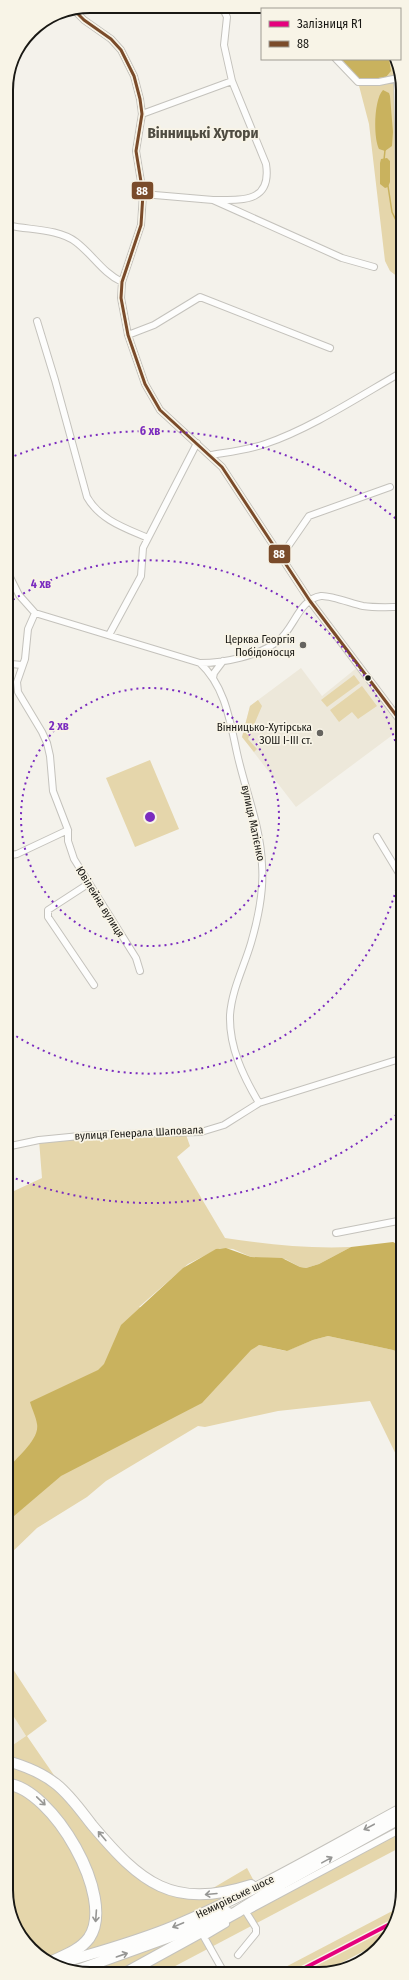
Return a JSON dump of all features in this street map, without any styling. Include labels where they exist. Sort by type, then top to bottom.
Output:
[{"type":"highway","points":[[13,1786],[24,1789],[46,1806],[75,1849],[92,1885],[96,1906],[96,1920],[89,1938],[76,1950],[56,1959]]},
{"type":"highway","points":[[135,1967],[237,1912],[278,1881]]},
{"type":"main road","points":[[13,1763],[36,1771],[55,1784],[68,1795],[116,1853],[140,1875],[158,1885],[177,1892],[198,1895],[236,1890],[278,1881]]},
{"type":"main road","name":"Немирівське шосе","points":[[86,1967],[175,1935],[230,1911],[278,1881],[396,1812]]},
{"type":"main road","name":"Немирівське шосе","points":[[63,1962],[171,1927],[278,1881],[396,1821]]},
{"type":"street","points":[[143,194],[213,200],[246,200],[255,196],[265,188],[268,176],[266,164],[232,81],[224,45],[227,17],[225,13]]},
{"type":"street","points":[[78,14],[84,20],[112,39],[121,50],[137,84],[142,114],[136,151],[143,194],[140,232],[122,282],[121,304],[128,335],[145,384],[157,406],[211,455],[227,473],[280,558],[310,601],[396,715]]},
{"type":"street","points":[[337,60],[358,82],[379,82],[395,79]]},
{"type":"street","points":[[142,114],[232,81]]},
{"type":"street","points":[[213,200],[342,258],[374,267]]},
{"type":"street","points":[[13,226],[58,234],[75,242],[107,273],[122,282]]},
{"type":"street","points":[[128,335],[154,325],[200,297],[330,348]]},
{"type":"street","points":[[37,321],[87,497],[95,510],[103,517],[148,538]]},
{"type":"street","points":[[211,455],[251,448],[279,438],[327,415],[396,375]]},
{"type":"street","points":[[109,635],[141,576],[142,551],[197,442]]},
{"type":"street","points":[[280,558],[309,516],[390,487]]},
{"type":"street","points":[[13,583],[19,595],[35,613],[200,663],[223,661],[264,650],[279,640],[298,614],[310,601],[322,596],[364,606],[396,607]]},
{"type":"street","points":[[310,601],[314,614]]},
{"type":"street","name":"Ювілейна вулиця","points":[[35,613],[28,629],[22,665],[17,682],[18,692],[47,743],[50,756],[53,791],[68,830],[68,841],[74,859],[88,884],[136,958],[140,971]]},
{"type":"street","points":[[213,678],[214,673],[223,661]]},
{"type":"street","name":"вулиця Матієнко","points":[[200,663],[213,678],[228,711],[258,837],[262,865],[260,899],[251,942],[234,990],[230,1016],[232,1040],[238,1061],[244,1078],[259,1102]]},
{"type":"street","points":[[13,664],[22,665]]},
{"type":"street","points":[[13,855],[68,830]]},
{"type":"street","points":[[377,837],[396,870]]},
{"type":"street","points":[[88,884],[48,910],[48,917],[94,985]]},
{"type":"street","name":"вулиця Генерала Шаповала","points":[[13,1145],[39,1140],[90,1135],[201,1132],[224,1125],[259,1102],[396,1060]]},
{"type":"street","points":[[336,1232],[396,1221]]},
{"type":"street","points":[[221,1967],[204,1937],[246,1912],[396,1832]]},
{"type":"street","points":[[238,1955],[256,1933],[256,1928],[246,1912]]},
{"type":"shaded area","points":[[337,60],[390,60],[396,90],[396,276],[390,271],[385,261],[369,124],[358,82]]},
{"type":"shaded area","points":[[343,60],[389,60],[391,71],[386,77],[362,80],[356,78]]},
{"type":"shaded area","points":[[383,90],[389,93],[390,96],[393,132],[392,146],[385,151],[379,149],[375,127],[376,109]]},
{"type":"shaded area","points":[[387,158],[390,161],[390,182],[388,187],[385,188],[380,184],[380,163],[381,159]]},
{"type":"shaded area","name":"Вінницько-Хутірська ЗОШ І-ІІІ ст.","points":[[359,666],[396,715],[396,732],[296,807],[242,737],[250,706],[301,668],[322,696]]},
{"type":"shaded area","points":[[354,675],[360,683],[327,707],[321,700]]},
{"type":"shaded area","points":[[362,686],[377,706],[358,719],[352,712],[339,722],[330,710]]},
{"type":"shaded area","points":[[258,700],[262,706],[248,739],[257,749],[254,752],[242,737],[250,706]]},
{"type":"shaded area","points":[[150,760],[179,829],[135,847],[106,778]]},
{"type":"shaded area","points":[[185,1132],[190,1146],[177,1157],[225,1238],[288,1246],[351,1247],[319,1264],[306,1268],[300,1267],[285,1259],[251,1257],[233,1249],[220,1248],[188,1264],[139,1307],[252,1347],[259,1345],[286,1351],[313,1340],[328,1336],[396,1351],[396,1455],[370,1401],[278,1411],[205,1427],[198,1426],[106,1481],[87,1497],[37,1528],[13,1551],[13,1188],[14,1191],[42,1178],[39,1140]]},
{"type":"shaded area","points":[[393,1242],[396,1244],[396,1351],[328,1336],[313,1340],[287,1351],[259,1345],[251,1350],[202,1403],[61,1476],[13,1517],[13,1463],[31,1442],[37,1430],[37,1424],[30,1402],[98,1370],[104,1364],[121,1325],[183,1268],[216,1249],[226,1248],[251,1257],[282,1258],[300,1267],[306,1268],[319,1264],[351,1247]]},
{"type":"shaded area","points":[[13,1669],[47,1721],[27,1736],[58,1781],[119,1851],[150,1877],[177,1888],[208,1891],[247,1868],[256,1885],[200,1911],[139,1934],[88,1951],[64,1952],[50,1956],[32,1941],[23,1929],[14,1900],[13,1745],[26,1736],[13,1715]]},
{"type":"shaded area","points":[[13,1715],[26,1736],[13,1745]]},
{"type":"shaded area","points":[[396,1828],[396,1850],[173,1967],[88,1967],[173,1939],[177,1948]]},
{"type":"shaded area","points":[[393,1910],[383,1933],[370,1948],[339,1964],[319,1967],[285,1967]]},
{"type":"waterway","points":[[384,160],[385,150]]},
{"type":"waterway","points":[[388,186],[392,212],[396,220]]},
{"type":"rail line","name":"R1","points":[[307,1967],[387,1925]]},
{"type":"transit line","name":"88","points":[[78,14],[111,39],[121,50],[134,76],[140,99],[142,114],[136,151],[143,194],[141,225],[122,282],[121,298],[128,335],[145,384],[160,410],[222,467],[310,601],[396,715]]},
{"type":"place","name":"Церква Георгія Побідоносця","points":[[303,645]]},
{"type":"place","name":"Вінницько-Хутірська ЗОШ І-ІІІ ст.","points":[[320,733]]},
{"type":"district","name":"Вінницькі Хутори","points":[[203,133]]}]
